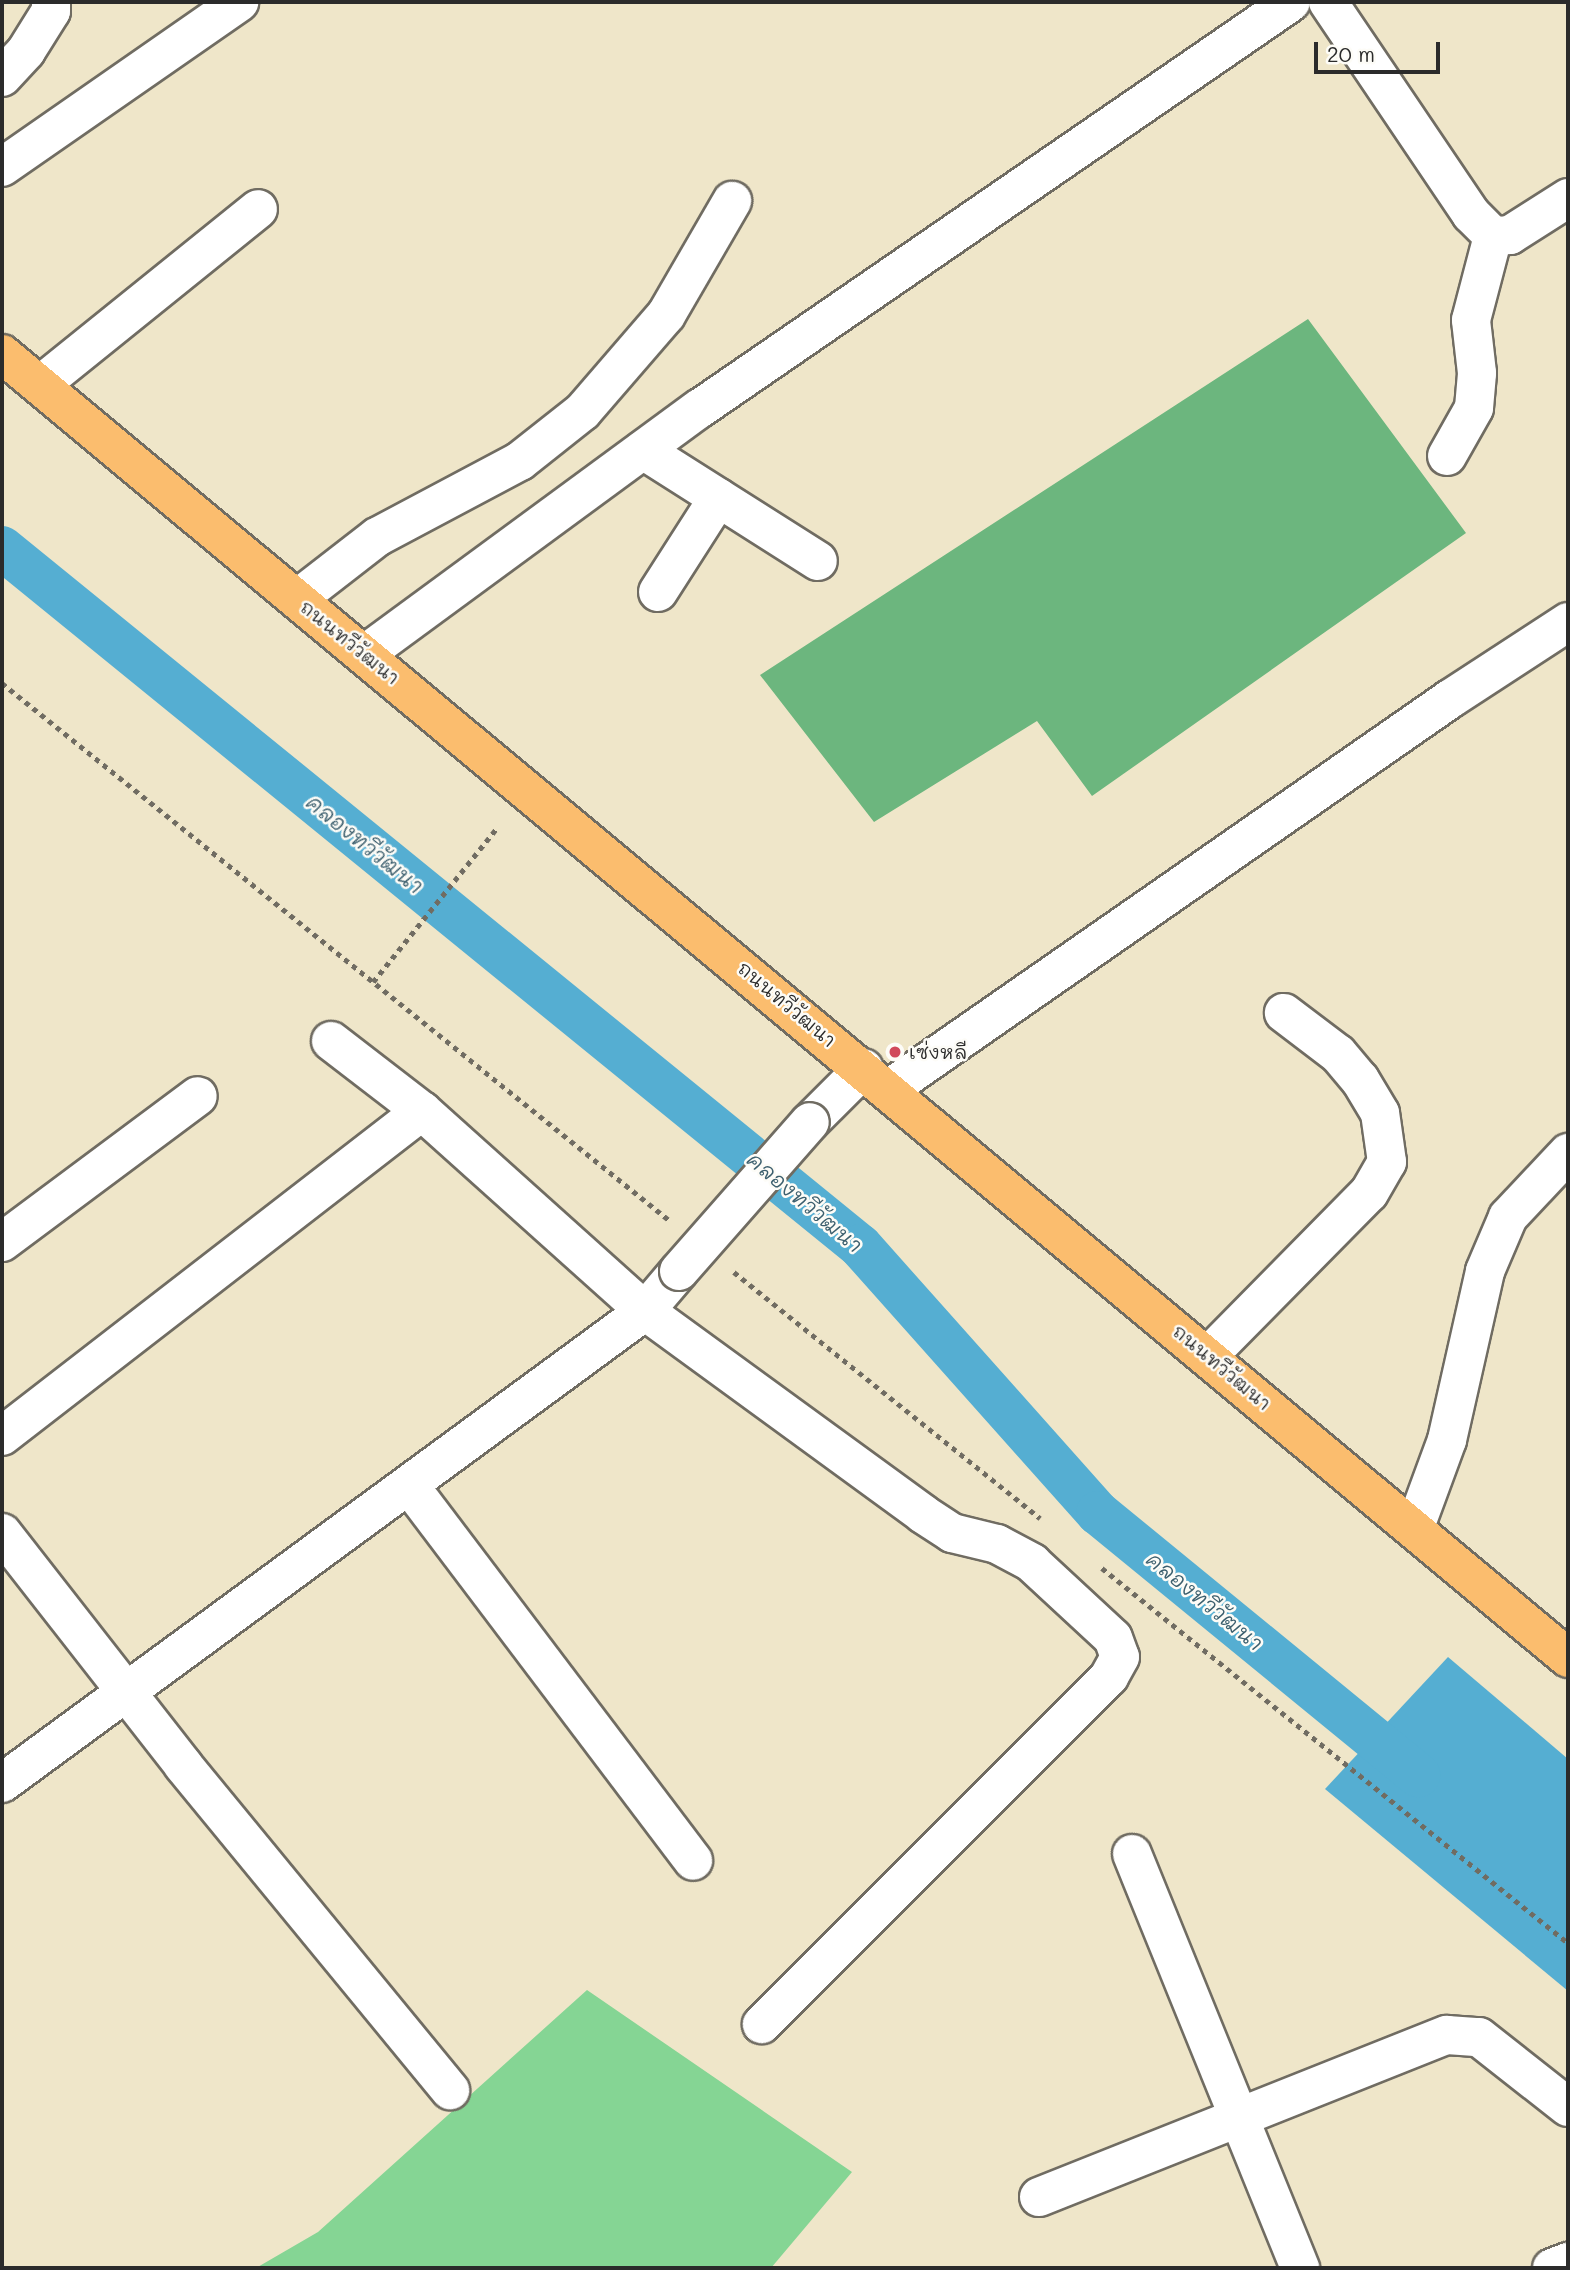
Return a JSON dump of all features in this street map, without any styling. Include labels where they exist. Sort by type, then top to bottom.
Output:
[{"type":"main road","name":"ถนนทวีวัฒนา","points":[[2,354],[1415,1527],[1568,1658]]},
{"type":"street","points":[[2,76],[26,51],[51,11],[51,2]]},
{"type":"street","points":[[2,167],[239,2]]},
{"type":"street","points":[[365,654],[643,450],[1291,2]]},
{"type":"street","points":[[1328,2],[1471,214],[1493,236],[1510,236],[1568,198]]},
{"type":"street","points":[[297,599],[377,537],[520,461],[583,411],[666,315],[732,201]]},
{"type":"street","points":[[40,386],[258,209]]},
{"type":"street","points":[[1447,456],[1474,408],[1477,373],[1471,320],[1493,236]]},
{"type":"street","points":[[643,450],[818,561]]},
{"type":"street","points":[[658,592],[718,498]]},
{"type":"street","points":[[2,1783],[124,1690],[645,1311],[810,1122],[1568,622]]},
{"type":"street","points":[[1208,1356],[1369,1193],[1387,1162],[1380,1113],[1360,1080],[1338,1054],[1284,1013]]},
{"type":"street","points":[[331,1041],[422,1111],[645,1311],[923,1514],[952,1532],[997,1544],[1032,1563],[1113,1639],[1120,1657],[1089,1697],[762,2024]]},
{"type":"street","points":[[2,1242],[198,1096]]},
{"type":"street","points":[[2,1436],[422,1111]]},
{"type":"street","points":[[1415,1527],[1447,1440],[1485,1271],[1508,1217],[1568,1153]]},
{"type":"street","points":[[408,1485],[693,1861]]},
{"type":"street","points":[[2,1533],[124,1690],[450,2091]]},
{"type":"street","points":[[1132,1854],[1300,2268]]},
{"type":"street","points":[[1039,2196],[1447,2035],[1479,2037],[1568,2107]]},
{"type":"street","points":[[1552,2268],[1568,2262]]},
{"type":"path","points":[[2,683],[678,1227]]},
{"type":"path","points":[[373,982],[497,828]]},
{"type":"path","points":[[732,1270],[1047,1524]]},
{"type":"path","points":[[1090,1558],[1568,1943]]},
{"type":"green space","points":[[1308,319],[1466,533],[1092,796],[1037,721],[874,822],[760,675]]},
{"type":"green space","points":[[587,1990],[852,2172],[771,2268],[256,2268],[318,2232]]},
{"type":"water","points":[[1448,1657],[1568,1759],[1568,1991],[1325,1789]]},
{"type":"waterway","name":"คลองทวีวัฒนา","points":[[2,548],[860,1246],[1098,1513],[1418,1775]]},
{"type":"place","name":"เซ่งหลี","points":[[895,1052]]}]
